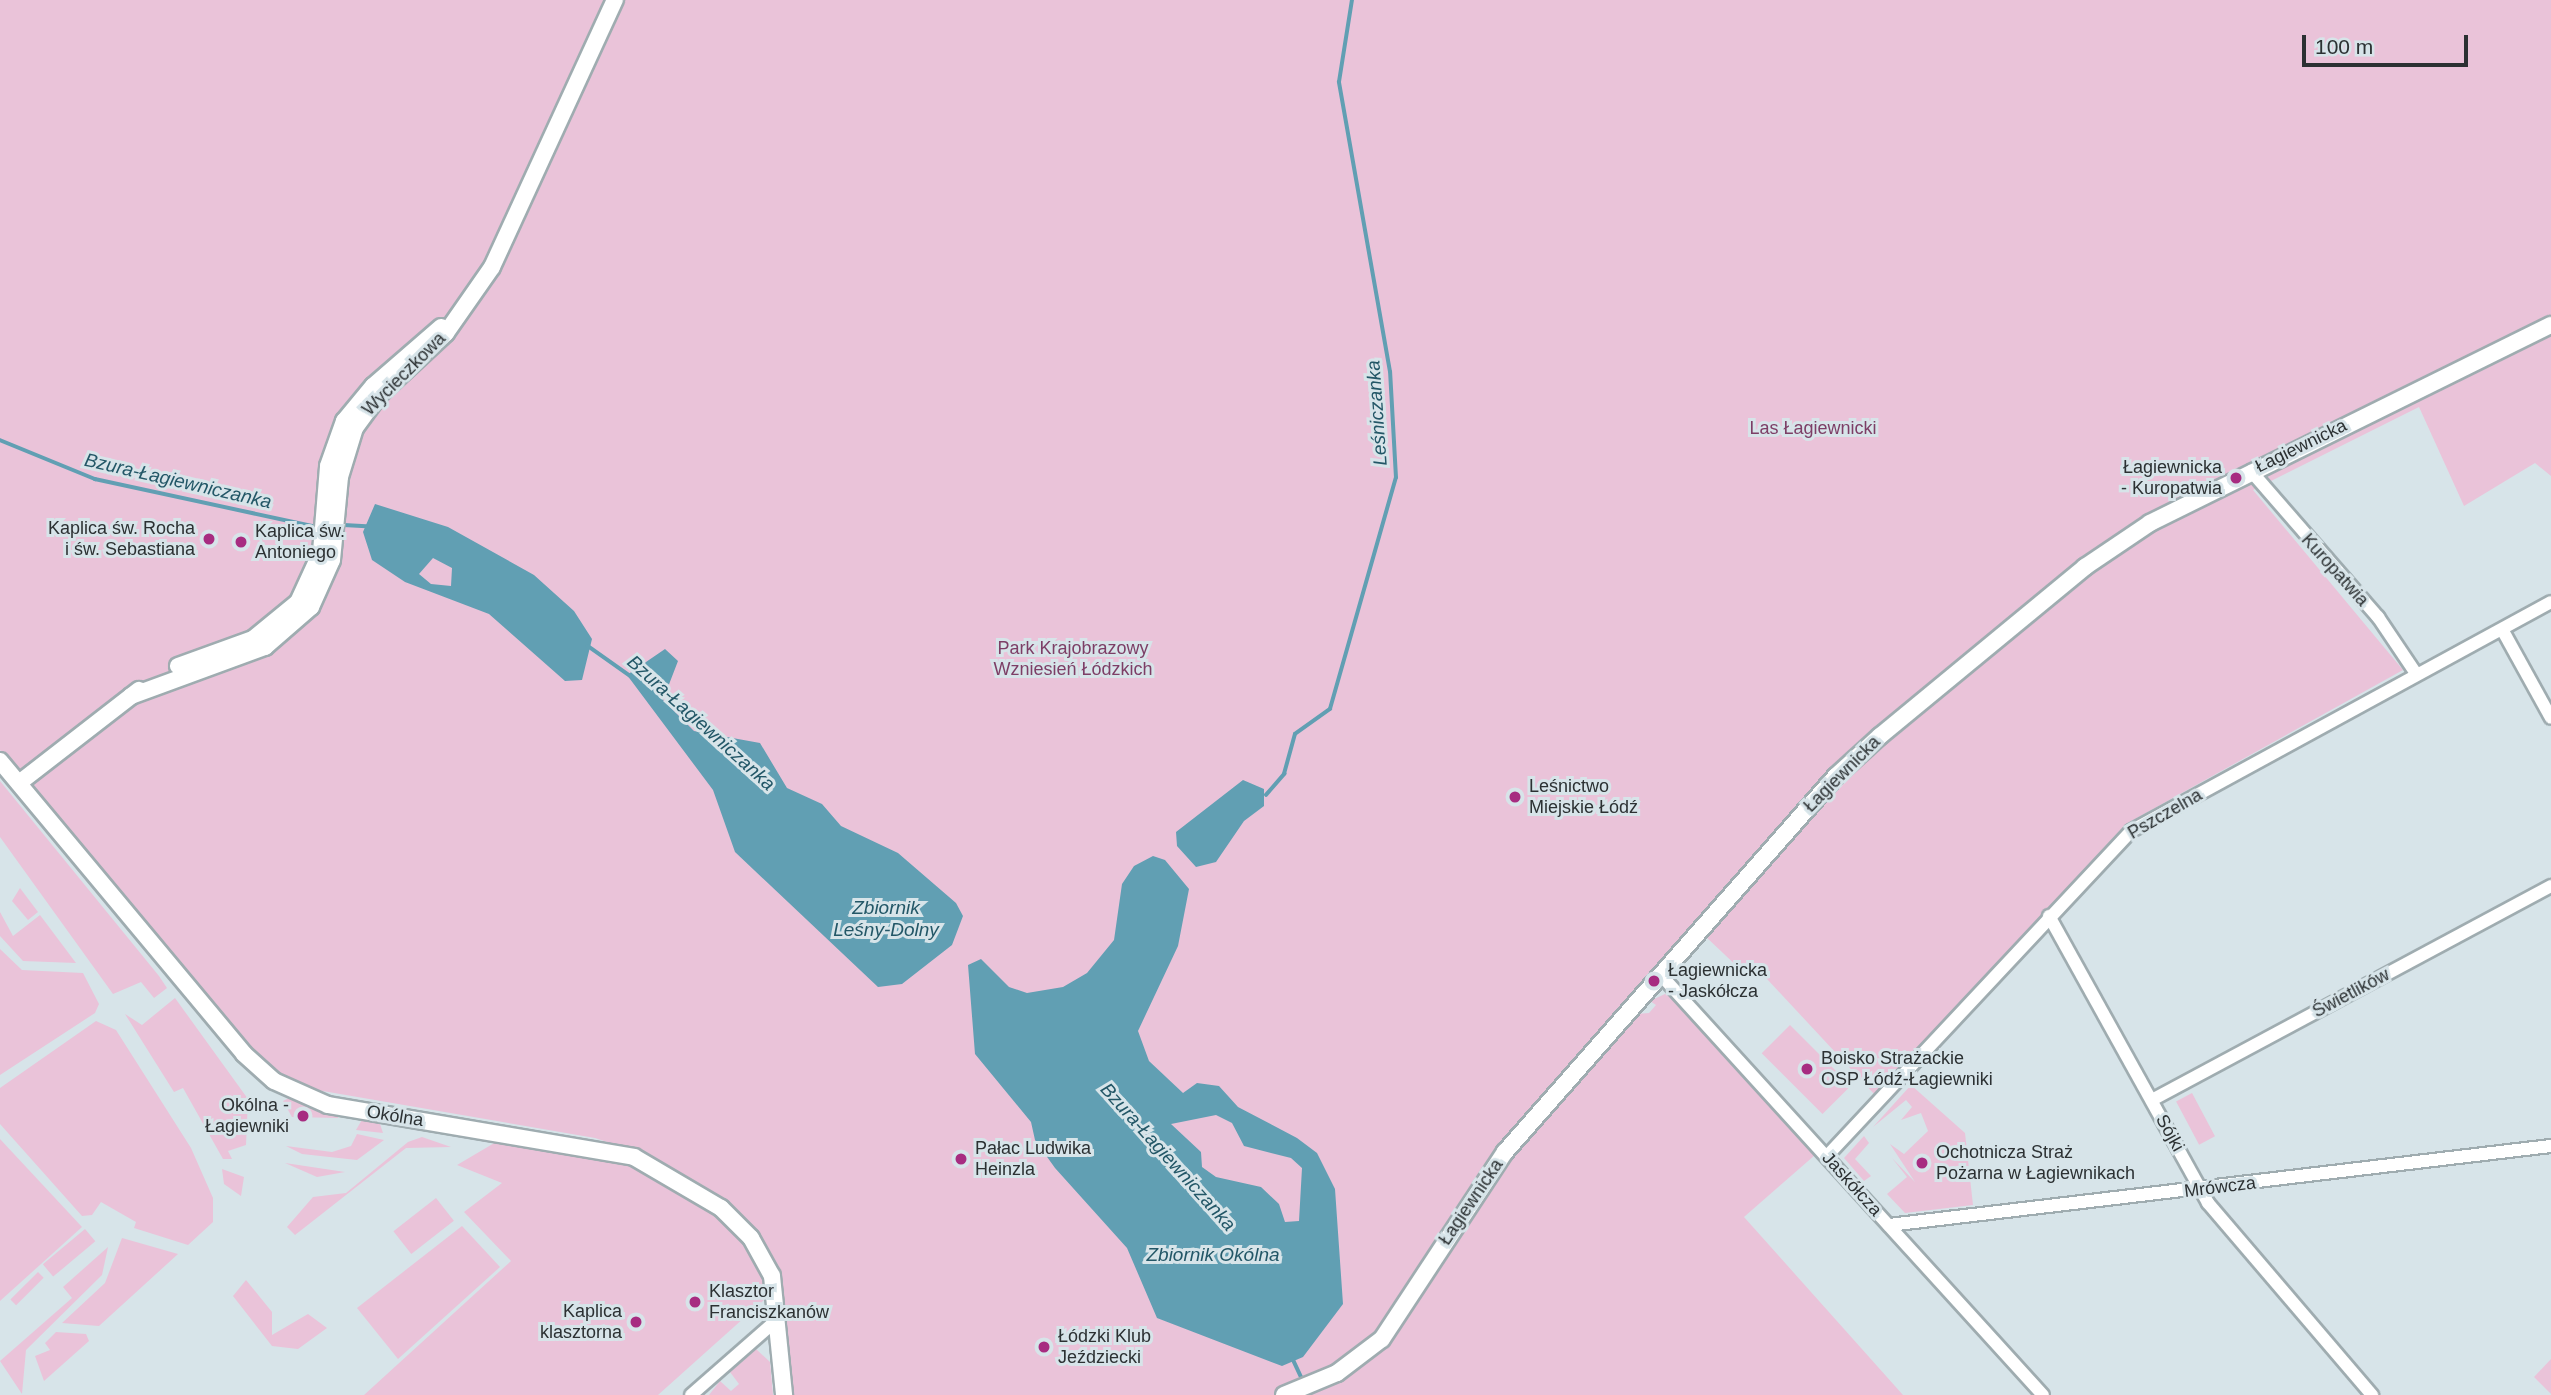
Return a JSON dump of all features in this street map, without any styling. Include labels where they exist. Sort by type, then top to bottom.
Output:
[{"type":"street","name":"Wycieczkowa","points":[[19,783],[131,696],[173,668],[253,639],[298,602],[316,570],[328,466],[344,422],[373,386],[462,310],[505,241],[615,0]]},
{"type":"street","name":"Łagiewnicka","points":[[1288,1393],[1315,1382],[1382,1339],[1486,1176],[1836,776],[1880,736],[2095,559],[2251,471],[2551,325]]},
{"type":"street","name":"Kuropatwia","points":[[2251,471],[2378,617],[2415,671]]},
{"type":"street","name":"Pszczelna","points":[[1827,1156],[2131,831],[2415,671],[2502,631],[2551,602]]},
{"type":"street","points":[[2502,631],[2551,719]]},
{"type":"street","name":"Okólna","points":[[0,761],[244,1054],[274,1081],[328,1105],[609,1151],[663,1169],[709,1198],[751,1238],[772,1276],[779,1318],[784,1395]]},
{"type":"street","name":"Świetlików","points":[[2152,1100],[2551,886]]},
{"type":"street","name":"Sójki","points":[[2049,916],[2201,1190],[2372,1395]]},
{"type":"street","name":"Jaskółcza","points":[[1660,974],[2043,1395]]},
{"type":"street","name":"Mrówcza","points":[[1889,1225],[2201,1190],[2551,1146]]},
{"type":"street","points":[[691,1395],[779,1318]]},
{"type":"green space","name":"Las Łagiewnicki","points":[[0,0],[2551,0],[2551,476],[2535,463],[2464,506],[2419,407],[2253,490],[2403,670],[2126,824],[1875,1095],[1755,966],[1742,971],[1705,936],[1636,1014],[1649,1013],[1656,1005],[1650,1001],[1667,993],[1815,1155],[1744,1217],[1903,1395],[777,1395],[774,1291],[658,1395],[364,1395],[511,1261],[464,1212],[502,1183],[457,1165],[496,1142],[617,1163],[631,1150],[595,1138],[282,1084],[0,750]]},
{"type":"green space","points":[[0,781],[159,976],[167,988],[154,998],[141,982],[113,994],[0,837]]},
{"type":"green space","points":[[20,888],[38,912],[28,920],[12,901]]},
{"type":"green space","points":[[0,912],[13,936],[40,915],[76,963],[23,961],[0,936]]},
{"type":"green space","points":[[0,949],[22,970],[83,973],[99,1004],[95,1013],[0,1075]]},
{"type":"green space","points":[[175,998],[248,1099],[246,1145],[228,1151],[232,1159],[223,1159],[183,1088],[174,1092],[125,1014],[142,1025]]},
{"type":"green space","points":[[96,1021],[116,1030],[191,1148],[213,1198],[213,1222],[188,1245],[134,1228],[136,1222],[101,1202],[92,1215],[82,1216],[0,1124],[0,1088]]},
{"type":"green space","name":"Boisko Strażackie OSP Łódź-Łagiewniki","points":[[1790,1025],[1851,1086],[1823,1114],[1762,1053]]},
{"type":"green space","points":[[1911,1085],[1965,1133],[1973,1205],[1905,1213],[1887,1194],[1907,1177],[1892,1158],[1915,1182],[1890,1144],[1904,1154],[1928,1131],[1921,1113],[1901,1120],[1912,1107],[1906,1100],[1873,1127]]},
{"type":"green space","points":[[2192,1093],[2215,1136],[2199,1145],[2176,1101]]},
{"type":"green space","points":[[291,1097],[338,1114],[338,1118],[292,1117],[283,1101]]},
{"type":"green space","points":[[363,1118],[379,1121],[383,1133],[356,1130]]},
{"type":"green space","points":[[357,1134],[384,1140],[357,1160],[302,1154],[286,1146],[332,1152],[351,1146]]},
{"type":"green space","points":[[1864,1136],[1869,1143],[1855,1159],[1871,1176],[1864,1181],[1844,1158]]},
{"type":"green space","points":[[422,1137],[451,1147],[406,1148],[295,1235],[287,1227],[313,1197],[346,1193],[408,1142]]},
{"type":"green space","points":[[0,1139],[82,1227],[0,1301]]},
{"type":"green space","points":[[285,1163],[345,1172],[317,1177]]},
{"type":"green space","points":[[222,1169],[244,1177],[241,1196],[224,1184]]},
{"type":"green space","points":[[436,1198],[454,1221],[411,1254],[393,1231]]},
{"type":"green space","points":[[462,1226],[500,1267],[398,1359],[357,1308]]},
{"type":"green space","points":[[85,1229],[95,1241],[53,1277],[43,1264]]},
{"type":"green space","points":[[122,1238],[178,1254],[99,1326],[62,1323],[105,1283]]},
{"type":"green space","points":[[108,1247],[102,1275],[26,1350],[22,1394],[0,1361],[72,1298],[63,1287]]},
{"type":"green space","points":[[38,1272],[44,1278],[16,1305],[10,1300]]},
{"type":"green space","points":[[246,1280],[272,1312],[272,1335],[308,1314],[327,1328],[298,1349],[272,1346],[233,1296]]},
{"type":"green space","points":[[56,1332],[86,1334],[89,1341],[44,1381],[35,1356],[50,1350],[45,1343]]},
{"type":"green space","points":[[756,1349],[770,1362],[773,1395],[709,1395],[720,1381],[731,1391],[739,1384],[730,1372]]},
{"type":"green space","points":[[2551,1359],[2551,1394],[2534,1377]]},
{"type":"water","points":[[375,504],[448,527],[534,575],[574,611],[592,639],[582,680],[565,681],[489,614],[405,582],[372,560],[363,532]],"holes":[[[433,558],[452,568],[451,586],[431,584],[419,574]]]},
{"type":"water","name":"Zbiornik Leśny-Dolny","points":[[665,649],[678,661],[663,700],[694,731],[760,743],[787,788],[822,804],[841,826],[898,853],[956,903],[963,916],[952,945],[902,984],[878,987],[735,852],[713,790],[627,675]]},
{"type":"water","points":[[1243,780],[1264,789],[1264,806],[1244,821],[1216,862],[1196,867],[1177,846],[1176,832]]},
{"type":"water","name":"Zbiornik Okólna","points":[[1153,856],[1165,860],[1189,889],[1178,946],[1138,1031],[1149,1061],[1183,1093],[1197,1083],[1219,1086],[1238,1107],[1297,1138],[1317,1153],[1335,1189],[1343,1304],[1303,1357],[1282,1366],[1157,1318],[1127,1248],[1055,1168],[1035,1140],[1031,1122],[975,1054],[968,965],[981,959],[1009,987],[1027,993],[1063,987],[1087,973],[1114,940],[1122,884],[1134,866]],"holes":[[[1216,1115],[1232,1123],[1244,1146],[1291,1158],[1302,1168],[1299,1221],[1285,1222],[1279,1204],[1261,1187],[1216,1177],[1202,1167],[1201,1152],[1171,1124]]]},
{"type":"waterway","name":"Leśniczanka","points":[[1266,795],[1284,774],[1295,734],[1330,709],[1396,478],[1390,372],[1339,82],[1352,0]]},
{"type":"waterway","name":"Bzura-Łagiewniczanka","points":[[0,440],[95,479],[313,526]]},
{"type":"waterway","name":"Bzura-Łagiewniczanka","points":[[344,525],[366,526]]},
{"type":"waterway","name":"Bzura-Łagiewniczanka","points":[[588,646],[632,677]]},
{"type":"waterway","name":"Bzura-Łagiewniczanka","points":[[1293,1359],[1303,1380]]},
{"type":"place","name":"Łagiewnicka - Kuropatwia","points":[[2236,478]]},
{"type":"place","name":"Kaplica św. Rocha i św. Sebastiana","points":[[209,539]]},
{"type":"place","name":"Kaplica św. Antoniego","points":[[241,542]]},
{"type":"place","name":"Leśnictwo Miejskie Łódź","points":[[1515,797]]},
{"type":"place","name":"Łagiewnicka - Jaskółcza","points":[[1654,981]]},
{"type":"place","name":"Boisko Strażackie OSP Łódź-Łagiewniki","points":[[1807,1069]]},
{"type":"place","name":"Okólna - Łagiewniki","points":[[303,1116]]},
{"type":"place","name":"Pałac Ludwika Heinzla","points":[[961,1159]]},
{"type":"place","name":"Ochotnicza Straż Pożarna w Łagiewnikach","points":[[1922,1163]]},
{"type":"place","name":"Klasztor Franciszkanów","points":[[695,1302]]},
{"type":"place","name":"Kaplica klasztorna","points":[[636,1322]]},
{"type":"place","name":"Łódzki Klub Jeździecki","points":[[1044,1347]]},
{"type":"park label","name":"Park Krajobrazowy Wzniesień Łódzkich","points":[[1073,659]]}]
